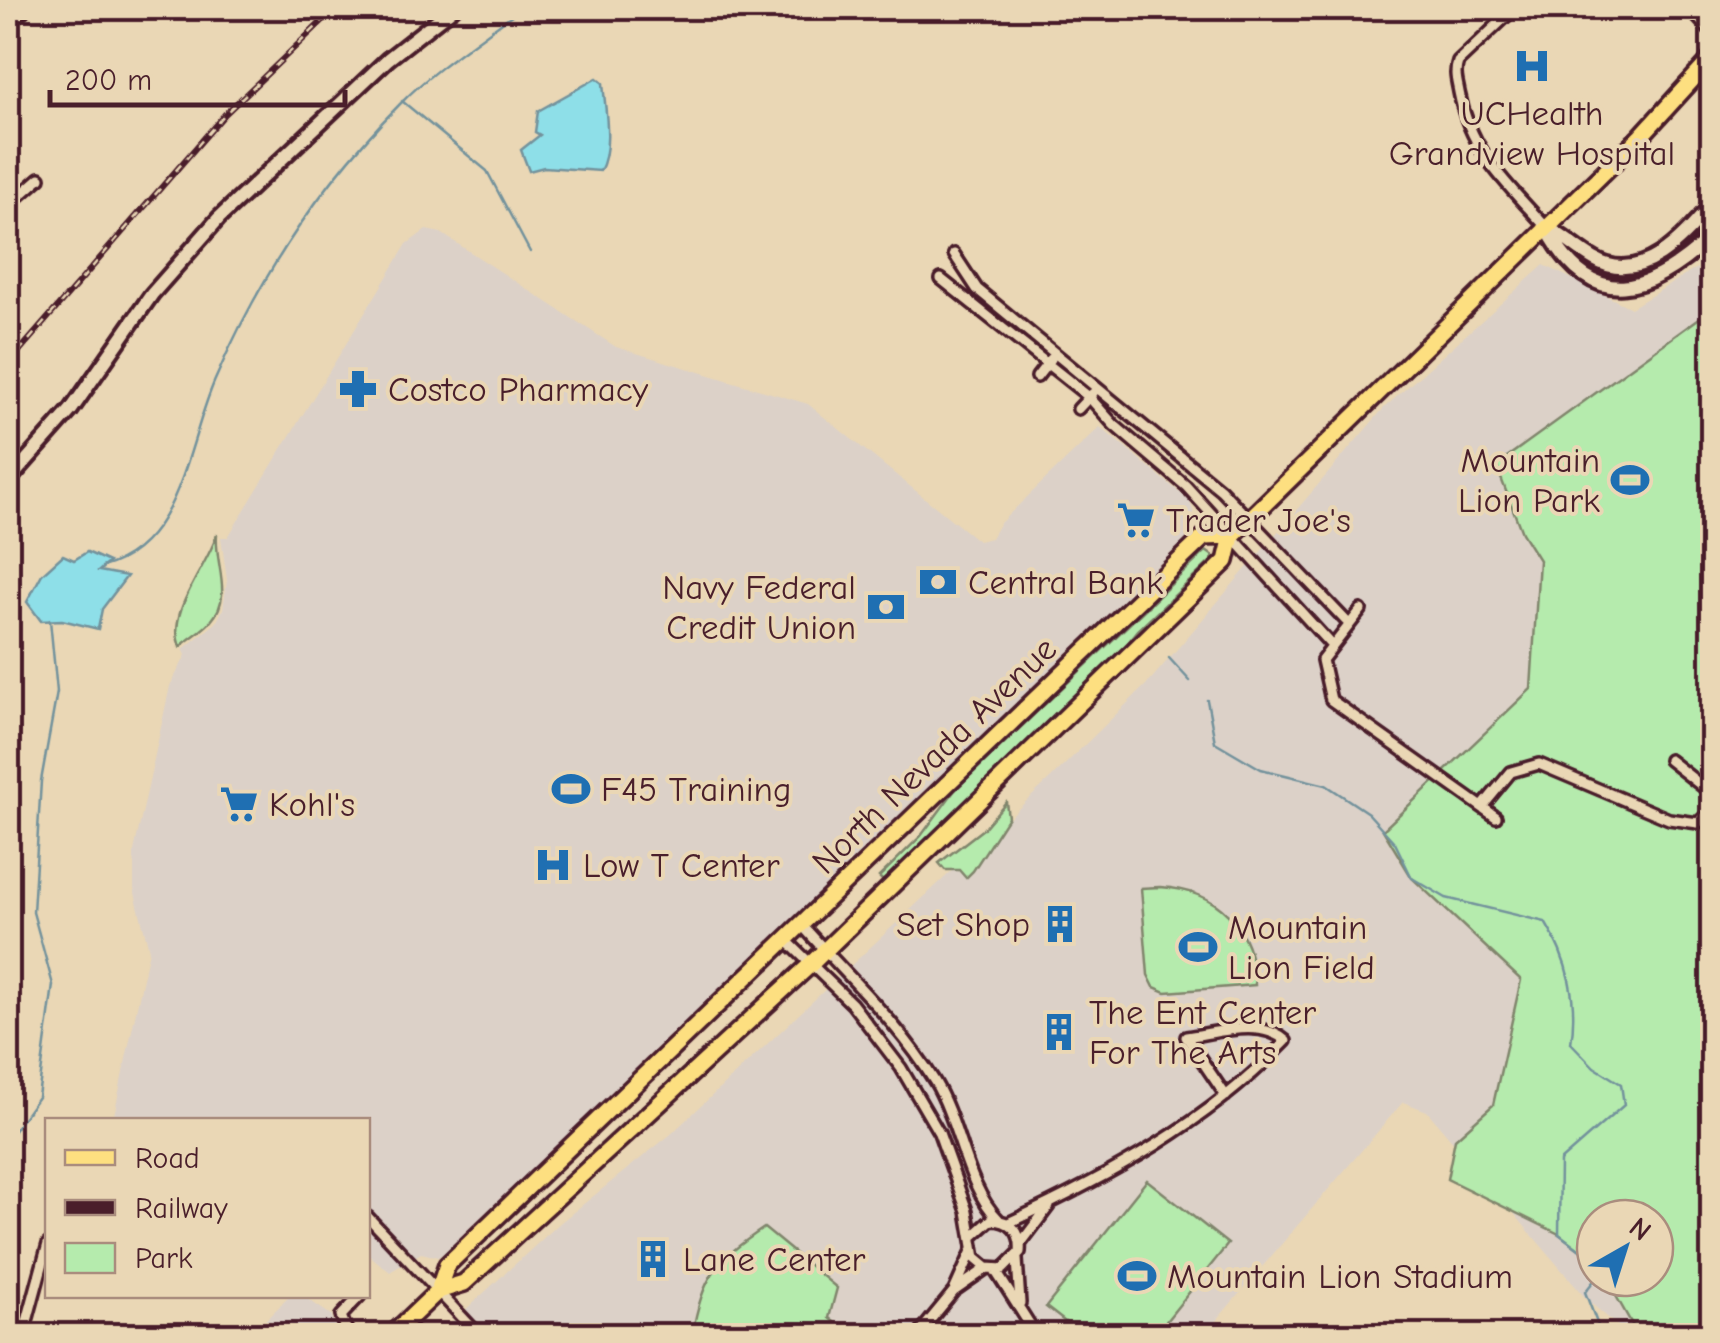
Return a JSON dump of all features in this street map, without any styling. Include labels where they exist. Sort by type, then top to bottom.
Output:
[{"type":"highway","points":[[8,16],[20,8]]},
{"type":"main road","name":"North Nevada Avenue","points":[[391,1336],[438,1292],[464,1283],[810,965],[1226,561],[1232,536],[1640,136],[1712,58]]},
{"type":"main road","name":"North Nevada Avenue","points":[[438,1292],[448,1265],[1204,537],[1232,536]]},
{"type":"street","points":[[8,481],[70,410],[152,294],[219,218],[388,60],[453,8]]},
{"type":"street","points":[[1515,8],[1458,62],[1455,72],[1464,117],[1477,149],[1546,227],[1563,259],[1578,273],[1612,287],[1648,284],[1666,275],[1712,236]]},
{"type":"street","points":[[1689,8],[1712,33]]},
{"type":"street","points":[[8,206],[40,178]]},
{"type":"street","points":[[1546,227],[1594,260],[1629,268],[1645,263],[1689,233],[1712,204]]},
{"type":"street","points":[[954,254],[977,289],[1221,490],[1348,622]]},
{"type":"street","points":[[942,279],[1089,397],[1114,426],[1186,486],[1332,646]]},
{"type":"street","points":[[1037,377],[1056,354]]},
{"type":"street","points":[[1078,409],[1098,388]]},
{"type":"street","points":[[1362,610],[1348,622],[1322,660],[1331,700],[1496,817]]},
{"type":"street","points":[[1482,807],[1511,772],[1540,764],[1669,819],[1698,823],[1709,813],[1707,790],[1669,760]]},
{"type":"street","points":[[801,924],[919,1056],[958,1130],[982,1200],[1021,1243]]},
{"type":"street","points":[[785,939],[874,1029],[923,1102],[959,1186],[973,1236],[972,1251],[954,1291],[917,1336]]},
{"type":"street","points":[[973,1236],[983,1224],[1049,1206],[1187,1126],[1226,1096],[1286,1041],[1276,1032],[1262,1028],[1186,1036],[1226,1096]]},
{"type":"street","points":[[1020,1306],[1016,1259],[1021,1243],[1049,1206]]},
{"type":"street","points":[[370,1219],[480,1336]]},
{"type":"street","points":[[972,1251],[1020,1306],[1037,1336]]},
{"type":"street","points":[[23,1336],[45,1255]]},
{"type":"street","points":[[954,1291],[1016,1259]]},
{"type":"street","points":[[348,1336],[340,1316],[358,1298]]},
{"type":"shaded area","points":[[426,230],[441,233],[616,347],[808,404],[978,541],[991,538],[999,524],[1100,427],[1189,500],[1196,518],[1191,535],[446,1252],[438,1257],[421,1253],[390,1272],[370,1256],[370,1118],[113,1118],[149,950],[134,889],[134,851],[170,686],[186,655],[183,649],[216,623],[223,609],[227,580],[221,537],[228,537],[407,244]]},
{"type":"shaded area","points":[[1712,259],[1712,1335],[1629,1335],[1585,1298],[1675,1298],[1675,1198],[1575,1198],[1575,1286],[1427,1111],[1403,1102],[1204,1335],[437,1336],[561,1222],[670,1135],[1049,780],[1148,683],[1384,408],[1544,265],[1631,308]]},
{"type":"shaded area","points":[[288,1298],[306,1298],[331,1315],[340,1335],[252,1333]]},
{"type":"green space","points":[[1712,309],[1712,1335],[1638,1335],[1617,1298],[1675,1298],[1675,1198],[1575,1198],[1575,1246],[1559,1234],[1447,1179],[1455,1139],[1493,1105],[1521,980],[1412,878],[1383,830],[1531,689],[1539,560],[1522,533],[1496,465]]},
{"type":"green space","points":[[217,534],[222,590],[218,611],[180,647],[178,619]]},
{"type":"green space","points":[[1206,551],[1213,556],[1211,561],[1138,630],[1111,664],[884,882],[879,877],[921,836],[955,790]]},
{"type":"green space","points":[[1006,802],[1008,817],[973,871],[966,878],[959,870],[945,870],[939,863],[983,829]]},
{"type":"green space","name":"Mountain Lion Field","points":[[1160,887],[1199,895],[1228,915],[1247,946],[1255,985],[1166,992],[1154,987],[1148,975],[1141,888]]},
{"type":"green space","name":"Mountain Lion Stadium","points":[[1147,1180],[1228,1244],[1155,1335],[1082,1335],[1046,1307]]},
{"type":"green space","points":[[764,1228],[837,1288],[829,1318],[851,1335],[692,1335],[701,1298],[714,1272],[734,1250]]},
{"type":"water","points":[[597,78],[603,83],[607,128],[600,171],[544,167],[529,171],[521,150],[540,135],[535,132],[538,111]]},
{"type":"water","points":[[87,552],[109,562],[99,571],[127,576],[102,609],[98,629],[62,620],[41,621],[27,602],[42,574],[63,555],[74,560]]},
{"type":"waterway","points":[[102,567],[128,556],[149,538],[165,515],[178,489],[205,405],[233,342],[273,268],[319,198],[415,90],[521,8]]},
{"type":"waterway","points":[[402,101],[487,171],[530,252]]},
{"type":"waterway","points":[[8,1139],[38,1097],[53,985],[33,912],[41,781],[57,692],[50,620]]},
{"type":"waterway","points":[[1169,658],[1190,681]]},
{"type":"waterway","points":[[1207,700],[1215,742],[1261,769],[1326,785],[1368,813],[1395,843],[1412,878],[1446,898],[1545,922],[1569,981],[1571,1043],[1594,1067],[1621,1084],[1624,1105],[1560,1161],[1559,1234],[1575,1246]]},
{"type":"waterway","points":[[1587,1298],[1602,1336]]},
{"type":"railway","points":[[8,364],[225,114],[336,8]]},
{"type":"place","name":"UCHealth Grandview Hospital","points":[[1532,66]]},
{"type":"place","name":"Costco Pharmacy","points":[[358,389]]},
{"type":"place","name":"Mountain Lion Park","points":[[1630,480]]},
{"type":"place","name":"Trader Joe's","points":[[1136,520]]},
{"type":"place","name":"Central Bank","points":[[938,582]]},
{"type":"place","name":"Navy Federal Credit Union","points":[[886,607]]},
{"type":"place","name":"F45 Training","points":[[571,789]]},
{"type":"place","name":"Kohl's","points":[[239,804]]},
{"type":"place","name":"Low T Center","points":[[553,865]]},
{"type":"place","name":"Set Shop","points":[[1060,924]]},
{"type":"place","name":"Mountain Lion Field","points":[[1198,947]]},
{"type":"place","name":"The Ent Center For The Arts","points":[[1059,1032]]},
{"type":"place","name":"Lane Center","points":[[653,1259]]},
{"type":"place","name":"Mountain Lion Stadium","points":[[1137,1276]]}]
